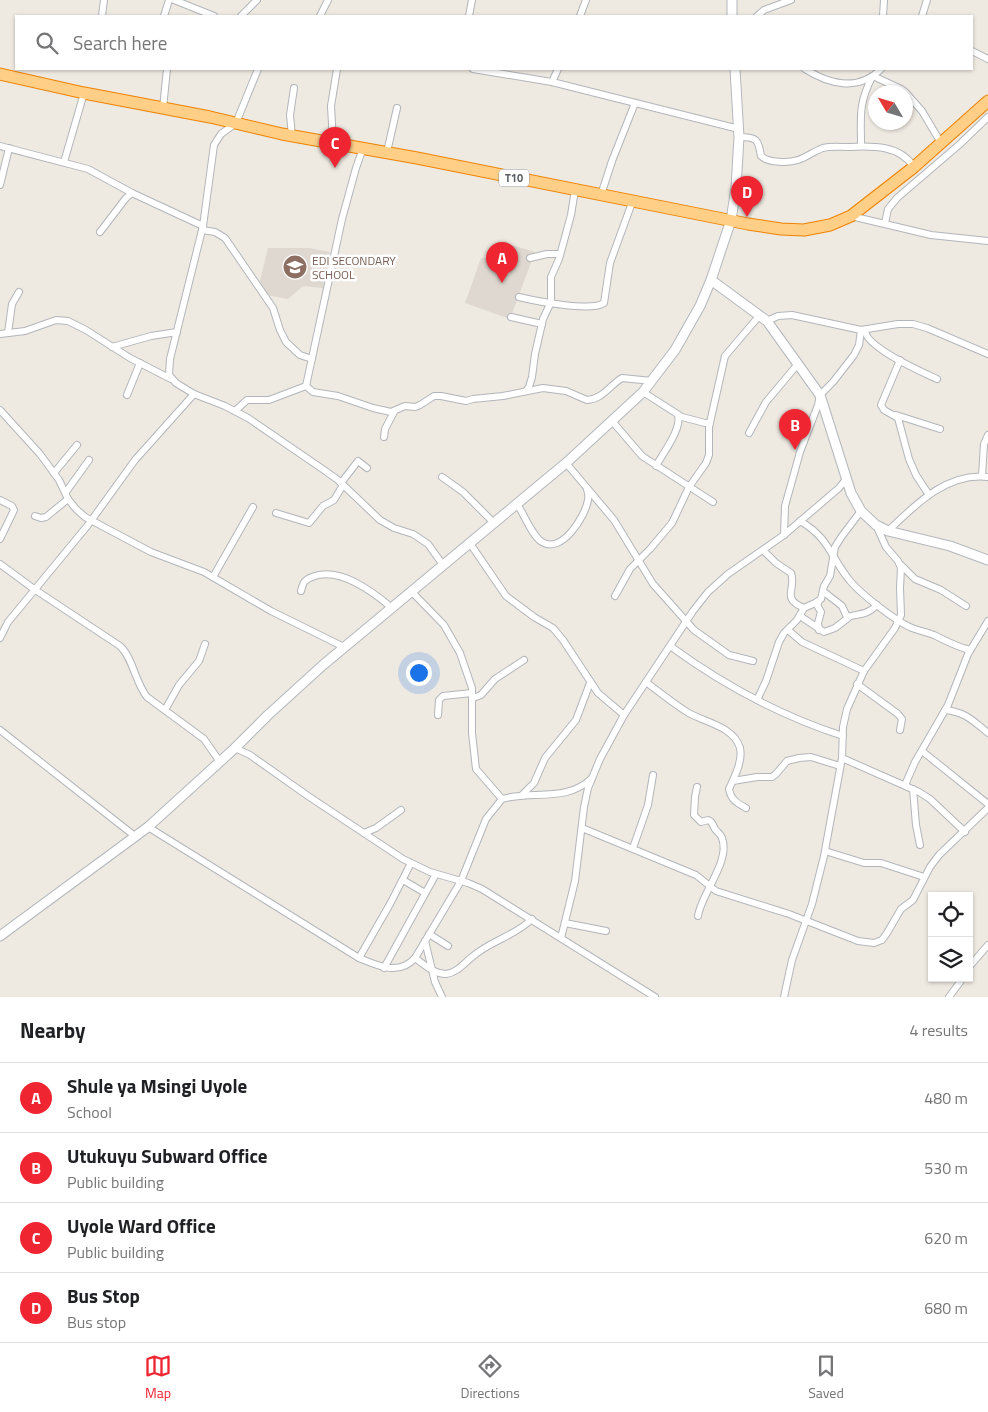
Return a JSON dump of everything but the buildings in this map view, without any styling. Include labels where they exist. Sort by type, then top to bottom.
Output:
[{"type":"highway","name":"T10","points":[[0,74],[292,136],[387,152],[766,227],[804,230],[830,225],[851,216],[914,167],[985,106]]},
{"type":"street","points":[[102,15],[104,0]]},
{"type":"street","points":[[164,15],[169,0]]},
{"type":"street","points":[[174,0],[212,15]]},
{"type":"street","points":[[242,15],[256,0]]},
{"type":"street","points":[[320,15],[328,0]]},
{"type":"street","points":[[469,15],[472,0]]},
{"type":"street","points":[[580,15],[586,0]]},
{"type":"street","points":[[732,0],[732,15]]},
{"type":"street","points":[[757,15],[764,10],[791,0]]},
{"type":"street","points":[[883,15],[884,0]]},
{"type":"street","points":[[922,15],[927,0]]},
{"type":"street","points":[[973,52],[986,58],[988,50]]},
{"type":"street","points":[[163,108],[167,70]]},
{"type":"street","points":[[171,379],[168,370],[202,228],[214,145],[221,134],[236,123],[258,70]]},
{"type":"street","points":[[333,142],[331,106],[337,70]]},
{"type":"street","points":[[479,70],[552,82],[752,137],[759,144],[762,158],[777,161],[797,160],[820,149],[832,146],[882,147],[899,152],[914,167]]},
{"type":"street","points":[[552,82],[558,70]]},
{"type":"street","points":[[0,936],[148,827],[344,647],[468,542],[566,463],[643,392],[690,326],[711,280],[731,220],[736,188],[739,133],[736,70]]},
{"type":"street","points":[[807,70],[826,80],[841,83],[863,82],[873,76]]},
{"type":"street","points":[[862,146],[860,115],[864,95],[873,76],[878,70]]},
{"type":"street","points":[[873,76],[892,85]]},
{"type":"street","points":[[292,136],[290,115],[294,88]]},
{"type":"street","points":[[64,162],[84,93]]},
{"type":"street","points":[[913,102],[927,118],[941,143]]},
{"type":"street","points":[[601,195],[612,161],[635,104]]},
{"type":"street","points":[[387,152],[397,108]]},
{"type":"street","points":[[885,224],[888,209],[897,198],[988,117]]},
{"type":"street","points":[[0,146],[64,162],[97,173],[132,193],[225,238],[273,308],[286,342],[300,354],[312,359]]},
{"type":"street","points":[[0,185],[9,148]]},
{"type":"street","points":[[306,386],[342,219],[363,148]]},
{"type":"street","points":[[525,391],[529,387],[532,377],[542,324],[552,300],[551,277],[560,254],[571,215],[575,190]]},
{"type":"street","points":[[100,232],[132,193]]},
{"type":"street","points":[[519,297],[550,304],[596,307],[604,304],[610,263],[633,200]]},
{"type":"street","points":[[851,216],[943,237],[988,241]]},
{"type":"street","points":[[530,258],[547,254],[560,254]]},
{"type":"street","points":[[711,280],[763,318],[781,339],[797,365],[820,394],[854,500],[860,511],[876,525],[888,531],[950,546],[988,560]]},
{"type":"street","points":[[8,333],[12,304],[19,292]]},
{"type":"street","points":[[615,596],[627,573],[672,523],[689,487],[706,463],[709,455],[710,423],[725,356],[763,318],[792,315],[863,330],[898,324],[913,324],[988,354]]},
{"type":"street","points":[[511,317],[542,324]]},
{"type":"street","points":[[0,334],[25,331],[56,320],[62,320],[86,330],[194,394],[235,411],[265,430],[342,484],[380,520],[394,528],[413,534],[428,544],[443,565]]},
{"type":"street","points":[[863,330],[869,341],[937,379]]},
{"type":"street","points":[[784,536],[786,500],[820,394],[833,382],[854,355],[863,330]]},
{"type":"street","points":[[112,347],[151,336],[177,332]]},
{"type":"street","points":[[900,360],[881,405],[884,410],[896,415],[940,429]]},
{"type":"street","points":[[126,395],[140,363]]},
{"type":"street","points":[[749,433],[766,402],[797,365]]},
{"type":"street","points":[[306,386],[313,392],[338,396],[387,412],[394,412],[406,406],[420,405],[434,396],[466,402],[538,388],[558,389],[587,400],[592,400],[622,378],[652,381]]},
{"type":"street","points":[[235,411],[247,400],[269,400],[306,386]]},
{"type":"street","points":[[643,392],[678,415],[710,423]]},
{"type":"street","points":[[0,638],[8,622],[91,521],[135,460],[194,394]]},
{"type":"street","points":[[384,437],[385,429],[394,412]]},
{"type":"street","points":[[1,414],[33,446],[54,473],[67,496],[80,513],[91,521],[150,552],[193,567],[278,614],[344,647]]},
{"type":"street","points":[[656,466],[677,428],[678,415]]},
{"type":"street","points":[[896,415],[901,425],[911,465],[929,495]]},
{"type":"street","points":[[612,421],[638,452],[656,466],[713,502]]},
{"type":"street","points":[[888,531],[929,495],[943,486],[985,476],[984,444],[988,434]]},
{"type":"street","points":[[54,473],[77,445]]},
{"type":"street","points":[[36,516],[46,518],[67,496],[89,460]]},
{"type":"street","points":[[276,513],[309,523],[325,505],[334,500],[342,484],[358,462],[367,468]]},
{"type":"street","points":[[566,463],[619,528],[653,584],[694,630],[734,657],[753,662]]},
{"type":"street","points":[[442,477],[463,492],[493,522]]},
{"type":"street","points":[[561,938],[575,881],[585,802],[600,759],[624,715],[700,602],[717,584],[784,536],[839,488],[847,478]]},
{"type":"street","points":[[517,504],[537,538],[546,544],[554,544],[566,538],[575,528],[588,502],[587,489]]},
{"type":"street","points":[[0,500],[12,506],[14,510],[0,539]]},
{"type":"street","points":[[213,577],[253,507]]},
{"type":"street","points":[[819,630],[818,622],[821,612],[818,606],[830,576],[833,553],[839,540],[860,511]]},
{"type":"street","points":[[800,522],[818,533],[850,581],[877,605],[912,628],[970,650]]},
{"type":"street","points":[[876,525],[886,547],[915,579],[941,590],[966,606]]},
{"type":"street","points":[[468,542],[506,596],[534,617],[553,628],[598,693],[624,715]]},
{"type":"street","points":[[763,550],[791,573],[793,582],[790,591],[791,598],[795,603],[804,608]]},
{"type":"street","points":[[0,564],[120,646],[125,652],[142,691],[147,697],[204,740],[220,762]]},
{"type":"street","points":[[784,997],[792,960],[812,904],[825,851],[842,758],[847,709],[864,670],[899,620],[901,611],[900,564]]},
{"type":"street","points":[[301,592],[302,585],[306,579],[318,574],[327,574],[362,586],[392,608]]},
{"type":"street","points":[[411,591],[438,618],[448,632],[467,670],[473,696],[472,733],[476,769],[502,799]]},
{"type":"street","points":[[824,592],[842,606],[848,618]]},
{"type":"street","points":[[757,700],[766,681],[776,648],[784,633],[800,616],[804,608],[819,601]]},
{"type":"street","points":[[800,616],[819,630],[828,632],[853,615],[868,613],[877,605]]},
{"type":"street","points":[[905,784],[956,688],[970,650],[983,635],[988,621]]},
{"type":"street","points":[[788,630],[802,642],[864,670]]},
{"type":"street","points":[[165,710],[179,685],[199,661],[205,644]]},
{"type":"street","points":[[670,646],[757,700],[843,736]]},
{"type":"street","points":[[438,715],[439,700],[442,696],[481,695],[495,679],[524,660]]},
{"type":"street","points":[[646,682],[687,712],[718,726],[732,736],[738,744],[740,752],[729,789],[732,799],[746,808]]},
{"type":"street","points":[[522,795],[534,783],[545,758],[576,720],[590,683]]},
{"type":"street","points":[[857,684],[898,714],[902,719],[900,730]]},
{"type":"street","points":[[945,710],[966,715],[988,733]]},
{"type":"street","points":[[0,730],[136,837]]},
{"type":"street","points":[[235,748],[250,755],[364,833],[412,863],[436,874],[482,889],[656,997]]},
{"type":"street","points":[[922,751],[988,804]]},
{"type":"street","points":[[732,781],[772,777],[787,761],[806,757],[840,766]]},
{"type":"street","points":[[842,758],[905,784],[930,799],[964,832]]},
{"type":"street","points":[[633,848],[648,805],[653,775]]},
{"type":"street","points":[[148,827],[359,958],[384,968],[404,966],[416,958],[461,881],[483,825],[502,799],[522,795],[560,794],[581,787],[592,778]]},
{"type":"street","points":[[697,788],[694,815],[701,822],[711,821],[721,835],[723,844],[720,863],[698,916]]},
{"type":"street","points":[[913,789],[920,845]]},
{"type":"street","points":[[582,828],[696,875],[710,888],[736,899],[806,920],[858,941],[868,943],[878,942],[887,933],[900,909],[913,900],[939,855],[988,808]]},
{"type":"street","points":[[364,833],[376,828],[400,810]]},
{"type":"street","points":[[825,851],[864,863],[881,863],[924,878]]},
{"type":"street","points":[[359,958],[412,863]]},
{"type":"street","points":[[384,968],[436,874]]},
{"type":"street","points":[[403,880],[425,893]]},
{"type":"street","points":[[416,958],[434,971],[445,974],[455,972],[474,955],[501,938],[517,932],[532,919]]},
{"type":"street","points":[[565,923],[606,931]]},
{"type":"street","points":[[427,937],[448,946]]},
{"type":"street","points":[[427,937],[435,982],[442,997]]},
{"type":"street","points":[[973,962],[988,945]]},
{"type":"street","points":[[949,997],[960,982]]},
{"type":"shaded area","points":[[508,244],[535,252],[510,319],[465,303],[481,258],[501,259]]},
{"type":"shaded area","name":"EDI SECONDARY SCHOOL","points":[[268,248],[309,248],[330,252],[323,288],[303,286],[288,299],[267,295],[260,281]]},
{"type":"place","name":"Uyole Ward Office","points":[[335,168]]},
{"type":"place","name":"Bus Stop","points":[[747,217]]},
{"type":"place","name":"EDI SECONDARY SCHOOL","points":[[295,267]]},
{"type":"place","name":"Shule ya Msingi Uyole","points":[[502,283]]},
{"type":"place","name":"Utukuyu Subward Office","points":[[795,450]]}]
